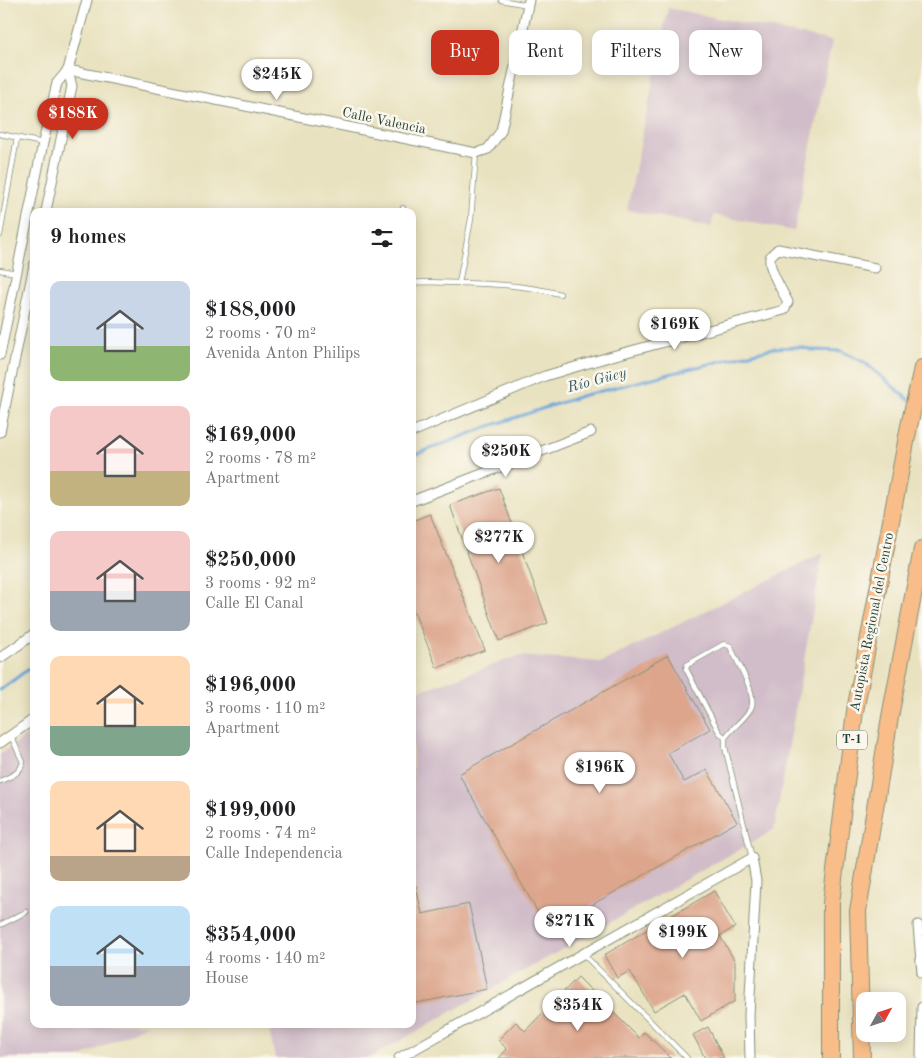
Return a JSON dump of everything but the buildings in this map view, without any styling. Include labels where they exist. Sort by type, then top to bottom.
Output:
[{"type":"highway","name":"Autopista Regional del Centro","points":[[831,1058],[831,903],[855,712],[909,426],[922,368]]},
{"type":"highway","name":"T-1","points":[[862,1058],[858,911],[890,717],[922,549]]},
{"type":"street","points":[[31,208],[57,83],[68,70],[87,0]]},
{"type":"street","points":[[476,154],[488,149],[501,131],[529,3]]},
{"type":"street","points":[[47,208],[72,86],[68,70]]},
{"type":"street","name":"Calle Valencia","points":[[68,70],[476,154]]},
{"type":"street","points":[[0,355],[30,211]]},
{"type":"street","points":[[416,430],[545,376],[784,310],[788,302],[771,266],[770,257],[778,249],[875,268]]},
{"type":"street","points":[[0,432],[30,285]]},
{"type":"street","points":[[416,499],[591,432]]},
{"type":"street","points":[[0,658],[30,637]]},
{"type":"street","points":[[0,743],[30,722]]},
{"type":"street","points":[[400,1058],[752,858],[756,881],[749,1015],[750,1058]]},
{"type":"street","points":[[918,925],[922,973]]},
{"type":"street","points":[[921,1058],[922,1007]]},
{"type":"lane","points":[[501,0],[529,3]]},
{"type":"lane","points":[[0,134],[43,143]]},
{"type":"lane","points":[[0,235],[17,138]]},
{"type":"lane","points":[[459,283],[471,219],[476,154]]},
{"type":"lane","points":[[0,270],[18,274]]},
{"type":"lane","points":[[416,283],[510,284],[534,287],[560,294]]},
{"type":"lane","points":[[725,738],[719,732],[686,669],[687,664],[724,644],[730,646],[751,692],[753,701],[750,709],[725,738],[724,747],[752,858]]},
{"type":"lane","points":[[0,781],[17,774],[23,762],[11,736]]},
{"type":"lane","points":[[0,925],[26,912]]},
{"type":"lane","points":[[583,954],[687,1058]]},
{"type":"shaded area","points":[[668,8],[832,41],[794,231],[714,215],[711,227],[627,210],[654,75],[679,75],[679,30],[664,30]]},
{"type":"shaded area","points":[[823,553],[774,830],[369,1058],[275,1058],[269,1028],[416,1028],[416,692],[519,656],[602,662]]},
{"type":"shaded area","points":[[30,733],[30,1028],[140,1028],[79,1058],[0,1058],[0,754]]},
{"type":"waterway","name":"Río Güey","points":[[416,454],[487,427],[581,396],[773,348],[800,347],[812,350],[841,351],[864,362],[909,400]]},
{"type":"waterway","name":"Río Güey","points":[[0,690],[30,668]]}]
